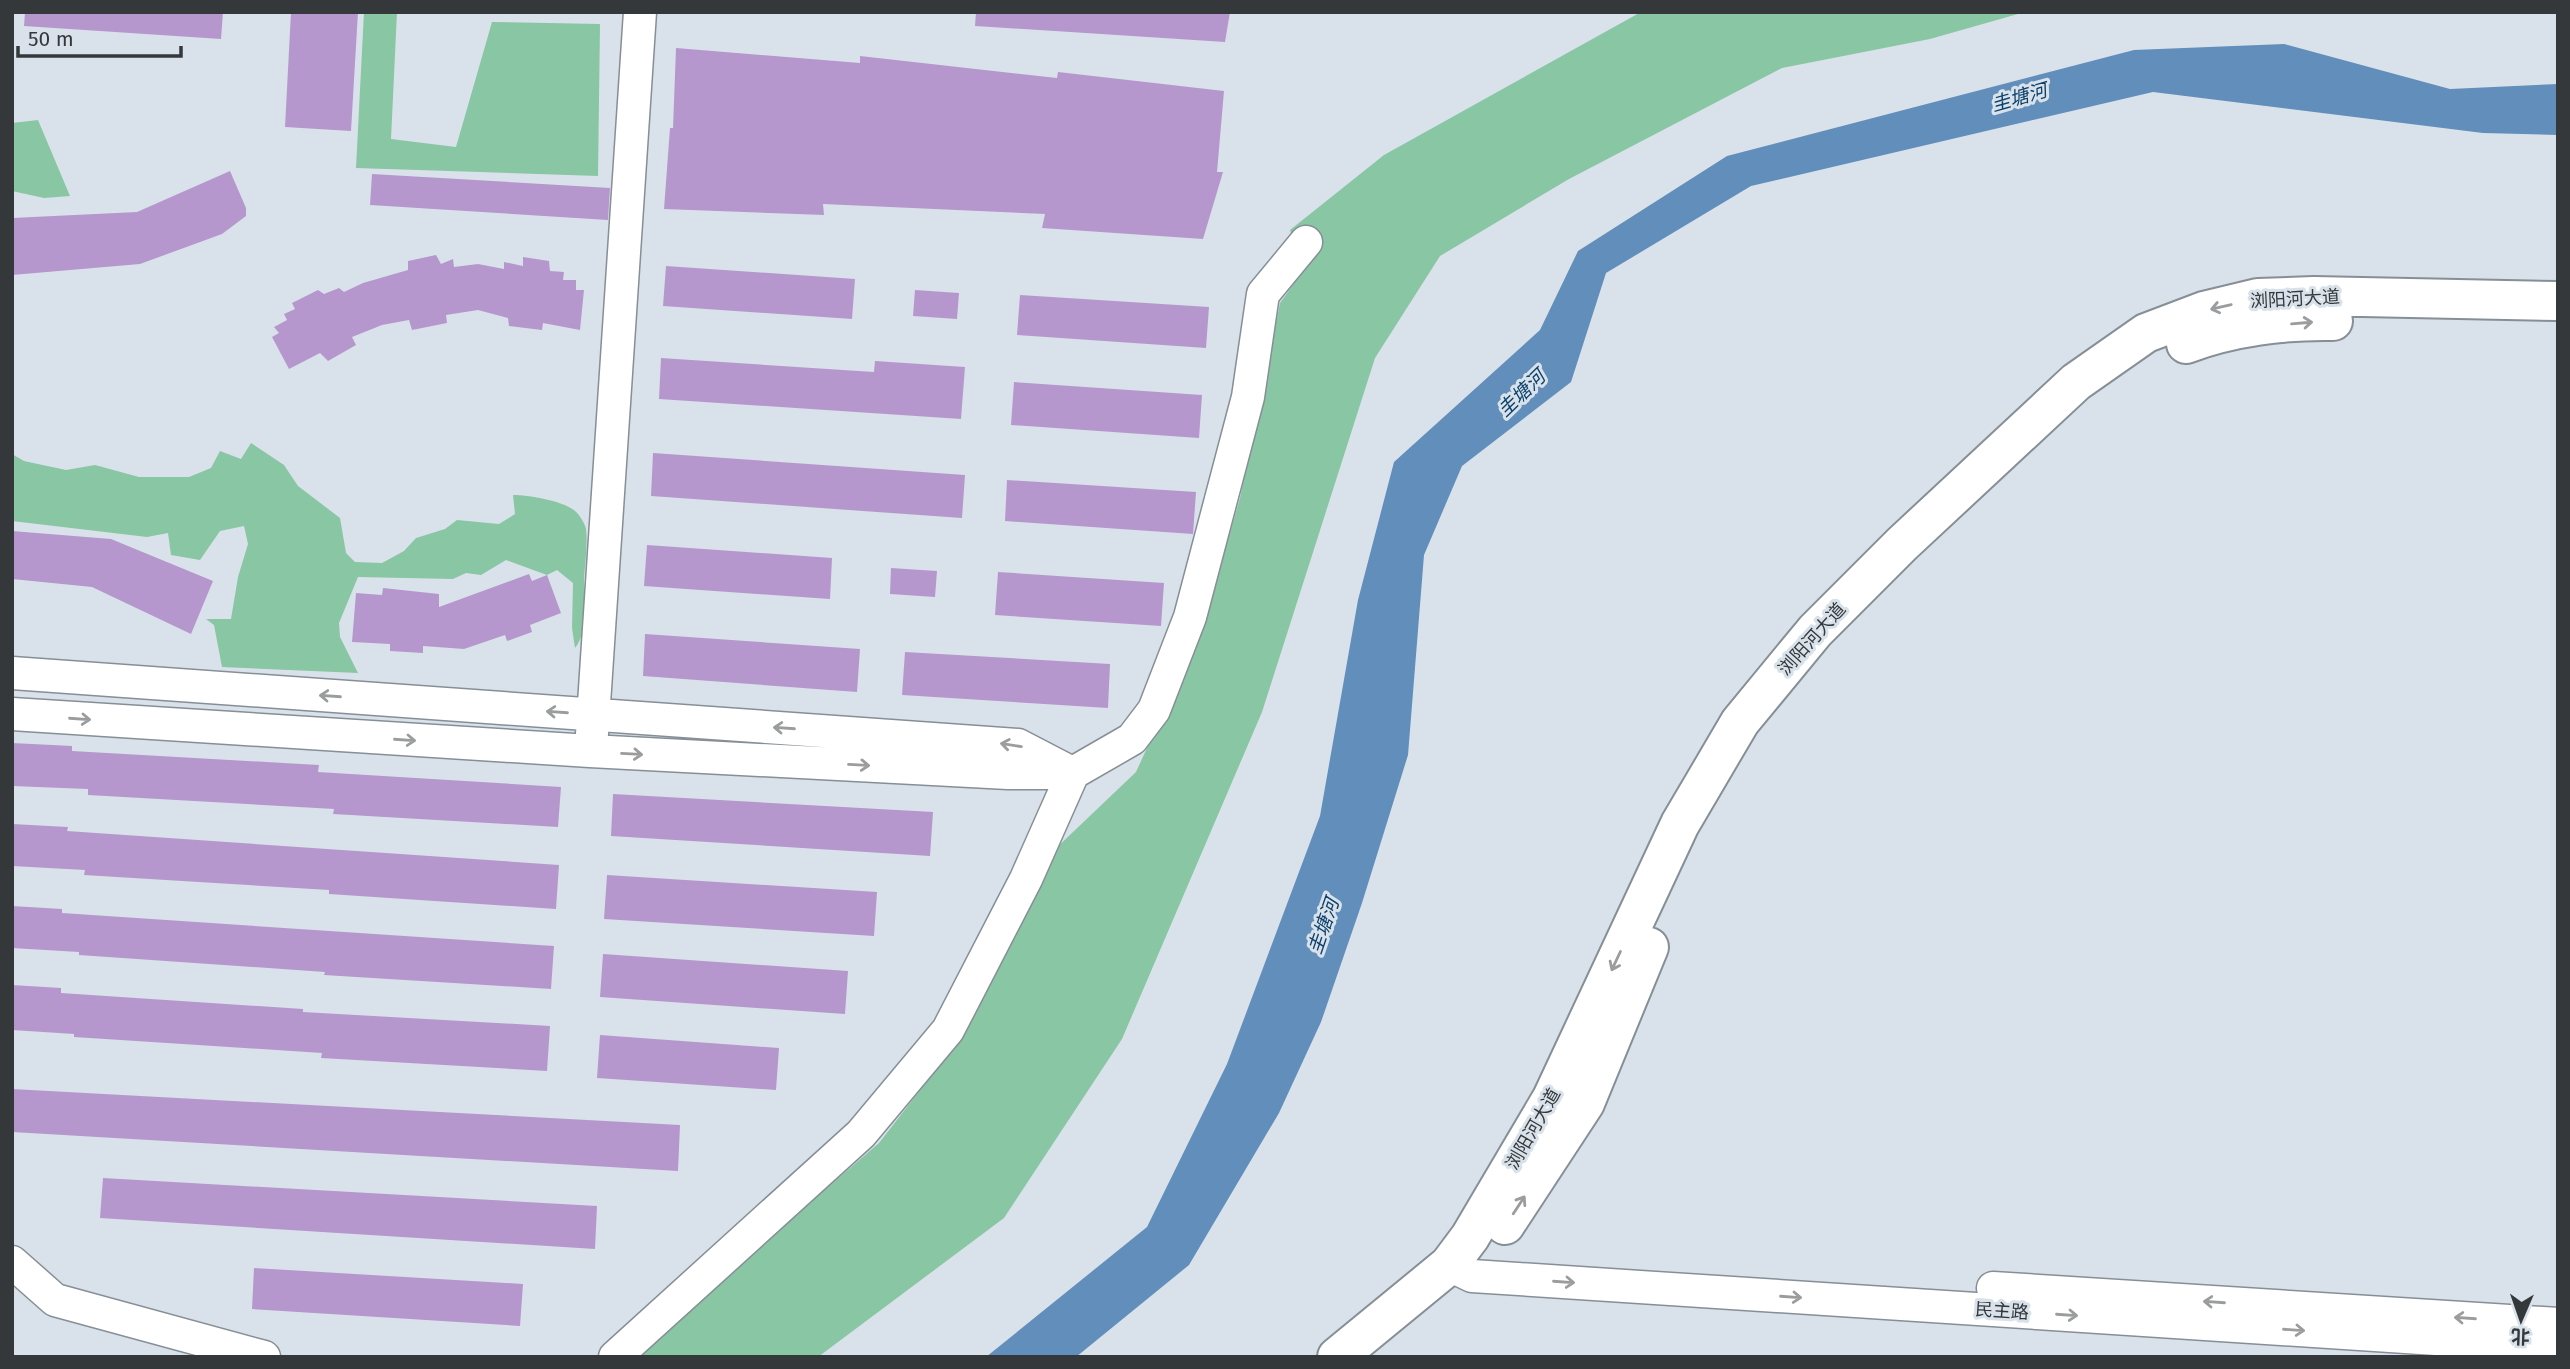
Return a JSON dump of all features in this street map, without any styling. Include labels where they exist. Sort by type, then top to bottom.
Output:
[{"type":"main road","name":"浏阳河大道","points":[[1337,1357],[1469,1258],[1552,1098],[1680,824],[1741,722],[1815,631],[1902,544],[2076,382],[2146,333],[2204,311],[2258,298],[2314,296],[2558,301]]},
{"type":"main road","name":"浏阳河大道","points":[[1370,1357],[1437,1301],[1585,1103],[1700,824],[1771,721],[1863,613],[2088,401],[2157,355],[2207,336],[2267,325],[2323,321],[2558,325]]},
{"type":"street","points":[[590,751],[640,12]]},
{"type":"street","points":[[12,714],[590,751],[1073,773],[1132,739],[1154,710],[1190,617],[1248,397],[1263,293],[1306,242]]},
{"type":"street","points":[[12,673],[1018,745],[1073,773]]},
{"type":"street","points":[[615,1357],[862,1134],[948,1030],[1026,879],[1073,773]]},
{"type":"street","name":"民主路","points":[[1469,1258],[2558,1324]]},
{"type":"street","name":"民主路","points":[[1469,1258],[2558,1347]]},
{"type":"street","points":[[12,1262],[55,1300],[264,1357]]},
{"type":"green space","points":[[364,12],[397,12],[391,139],[456,147],[492,22],[600,24],[598,176],[356,168]]},
{"type":"green space","points":[[1641,12],[2025,12],[1930,39],[1782,68],[1569,179],[1440,256],[1375,358],[1262,712],[1122,1039],[1004,1218],[818,1357],[631,1357],[879,1143],[956,1044],[1052,852],[1136,772],[1202,627],[1240,498],[1280,303],[1303,271],[1290,230],[1384,155]]},
{"type":"green space","points":[[38,120],[70,196],[44,198],[12,191],[12,123]]},
{"type":"green space","points":[[251,443],[284,465],[298,486],[340,518],[346,553],[355,562],[382,563],[404,551],[416,538],[445,529],[457,520],[499,524],[515,514],[513,495],[545,499],[570,507],[582,520],[587,535],[584,624],[575,648],[572,628],[573,583],[557,570],[547,575],[506,560],[481,575],[466,573],[453,579],[358,577],[339,623],[340,637],[358,673],[222,667],[214,625],[206,619],[231,619],[238,577],[248,544],[244,526],[220,531],[200,560],[171,555],[168,533],[147,537],[12,521],[12,454],[24,461],[66,470],[95,465],[139,477],[189,477],[211,468],[220,451],[241,459]]},
{"type":"water","name":"圭塘河","points":[[2284,44],[2450,89],[2558,84],[2558,135],[2483,133],[2153,92],[1751,186],[1606,273],[1571,382],[1462,466],[1424,555],[1408,755],[1362,903],[1321,1022],[1279,1113],[1189,1265],[1076,1357],[986,1357],[1147,1227],[1227,1064],[1320,816],[1358,600],[1394,462],[1540,330],[1578,251],[1727,156],[2134,50]]},
{"type":"building","points":[[25,12],[223,12],[221,39],[24,26]]},
{"type":"building","points":[[291,12],[358,12],[351,131],[285,127]]},
{"type":"building","points":[[976,12],[1230,12],[1225,42],[975,26]]},
{"type":"building","points":[[676,48],[860,63],[860,56],[1057,78],[1058,72],[1224,91],[1217,172],[1223,172],[1203,239],[1042,228],[1045,214],[823,204],[824,215],[664,209],[670,128],[673,128]]},
{"type":"building","points":[[230,171],[246,208],[246,216],[222,234],[140,264],[12,275],[12,218],[137,212]]},
{"type":"building","points":[[372,174],[610,188],[608,220],[370,205]]},
{"type":"building","points":[[436,255],[441,264],[453,259],[454,267],[478,264],[504,269],[504,262],[523,266],[523,257],[549,261],[550,271],[564,272],[563,280],[576,280],[576,290],[584,290],[580,330],[543,323],[542,330],[509,326],[508,318],[478,310],[446,315],[447,323],[412,330],[409,320],[382,325],[352,337],[356,345],[328,361],[320,353],[289,369],[272,337],[279,333],[274,327],[287,320],[284,314],[295,309],[292,303],[318,290],[324,294],[339,288],[344,292],[363,283],[408,270],[408,261]]},
{"type":"building","points":[[666,266],[855,279],[852,319],[663,306]]},
{"type":"building","points":[[915,290],[959,293],[957,319],[913,316]]},
{"type":"building","points":[[1020,295],[1209,307],[1206,348],[1017,335]]},
{"type":"building","points":[[661,358],[874,372],[875,361],[965,367],[961,419],[659,399]]},
{"type":"building","points":[[1014,382],[1202,395],[1199,438],[1011,425]]},
{"type":"building","points":[[653,453],[965,475],[962,518],[651,496]]},
{"type":"building","points":[[1007,480],[1196,492],[1193,534],[1005,521]]},
{"type":"building","points":[[12,531],[111,539],[213,581],[191,634],[92,587],[12,579]]},
{"type":"building","points":[[647,545],[832,558],[830,599],[644,586]]},
{"type":"building","points":[[891,568],[937,571],[935,597],[890,594]]},
{"type":"building","points":[[998,572],[1164,583],[1161,626],[995,615]]},
{"type":"building","points":[[529,574],[532,581],[547,575],[561,613],[530,625],[532,632],[507,641],[505,635],[464,649],[423,646],[423,653],[390,651],[390,644],[352,642],[356,593],[382,595],[383,588],[439,594],[439,607]]},
{"type":"building","points":[[645,634],[860,649],[857,692],[643,676]]},
{"type":"building","points":[[905,652],[1110,664],[1108,708],[902,695]]},
{"type":"building","points":[[12,743],[72,746],[72,751],[319,765],[318,772],[561,787],[558,827],[333,814],[334,809],[88,795],[88,789],[12,786]]},
{"type":"building","points":[[613,794],[933,812],[930,856],[611,836]]},
{"type":"building","points":[[12,824],[68,827],[67,831],[559,865],[556,909],[329,894],[329,890],[84,875],[85,870],[12,866]]},
{"type":"building","points":[[607,875],[877,892],[874,936],[604,919]]},
{"type":"building","points":[[12,906],[62,909],[62,913],[554,946],[551,989],[324,975],[325,972],[12,948]]},
{"type":"building","points":[[603,954],[848,971],[845,1014],[600,997]]},
{"type":"building","points":[[12,985],[61,988],[61,993],[303,1009],[303,1012],[550,1026],[547,1071],[321,1058],[322,1053],[74,1037],[74,1034],[12,1030]]},
{"type":"building","points":[[600,1035],[779,1048],[776,1090],[597,1078]]},
{"type":"building","points":[[12,1089],[680,1125],[678,1171],[12,1132]]},
{"type":"building","points":[[103,1178],[597,1206],[595,1249],[100,1218]]},
{"type":"building","points":[[254,1268],[523,1284],[520,1326],[252,1309]]}]
